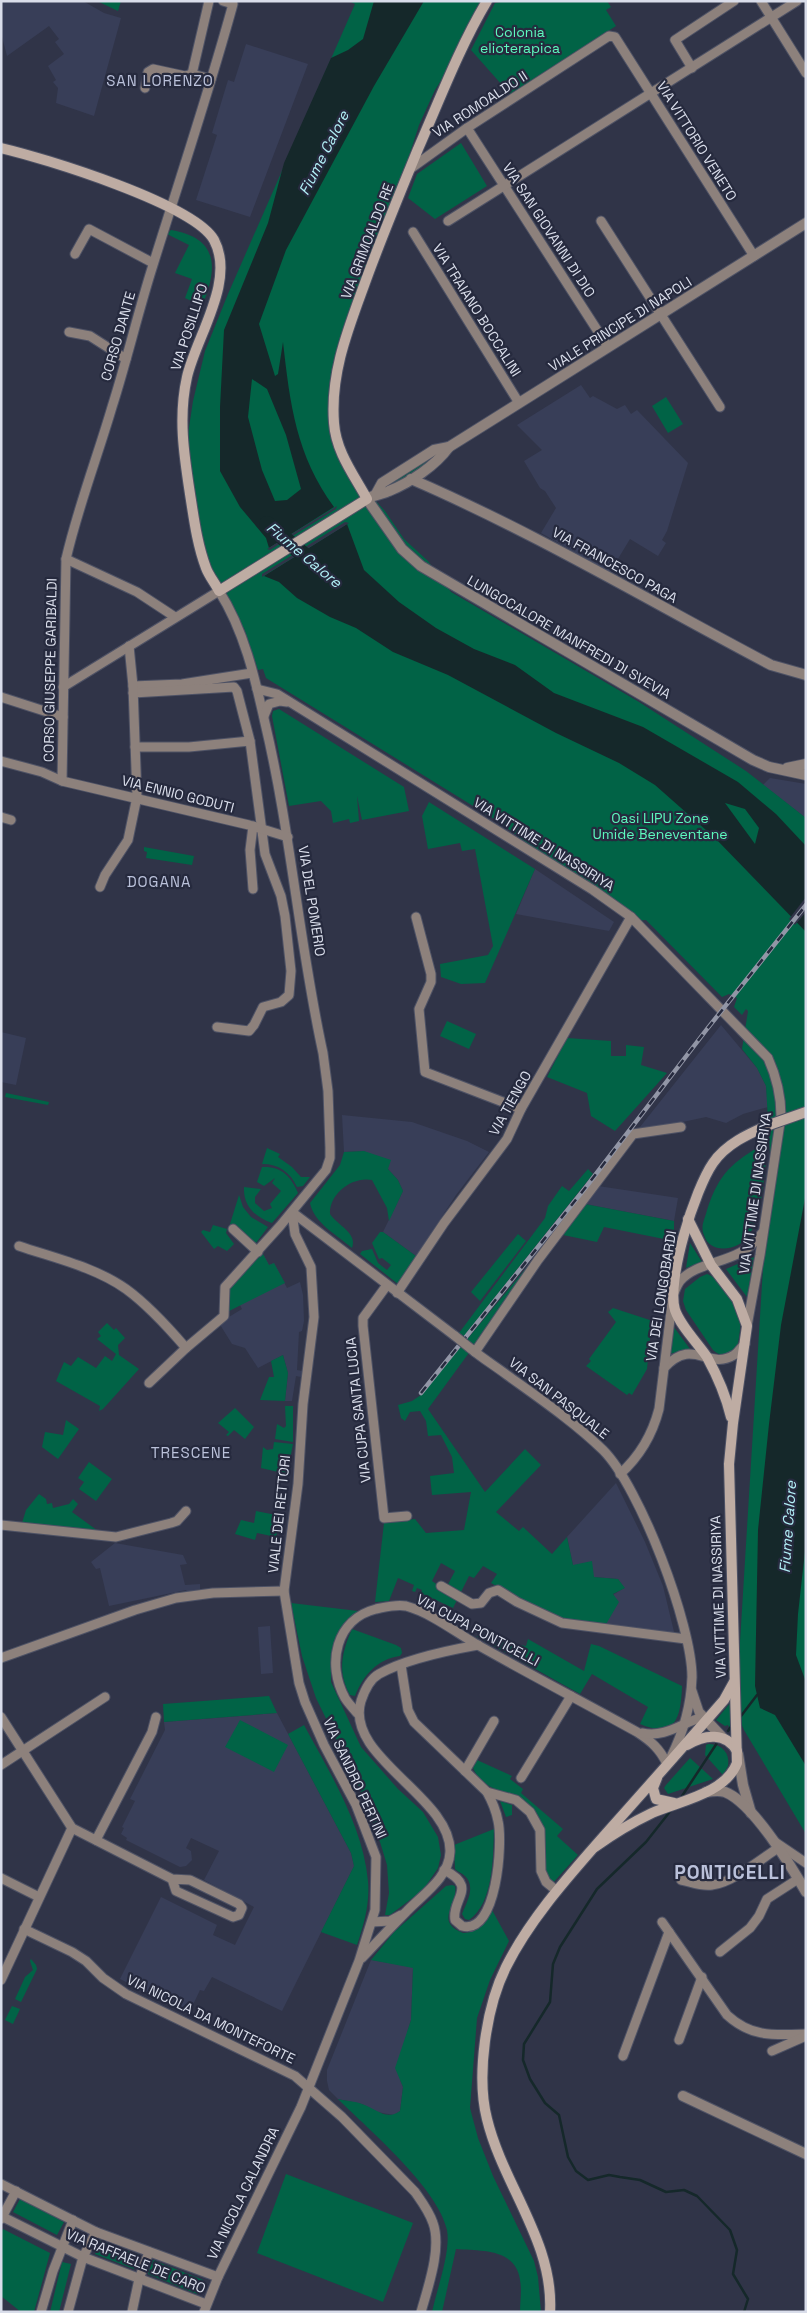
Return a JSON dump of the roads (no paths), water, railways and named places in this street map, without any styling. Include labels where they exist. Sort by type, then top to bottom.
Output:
[{"type":"main road","name":"VIA GRIMOALDO RE","points":[[377,493],[338,444],[334,424],[337,366],[348,328],[410,169],[449,76],[475,21],[487,1]]},
{"type":"main road","name":"VIA POSILLIPO","points":[[1,148],[60,164],[172,208],[192,219],[209,232],[218,249],[221,267],[216,294],[186,378],[182,417],[182,441],[197,539],[207,570],[219,591]]},
{"type":"main road","points":[[219,591],[377,493]]},
{"type":"main road","name":"VIA DEI LONGOBARDI","points":[[673,1295],[682,1237],[713,1163],[732,1144],[769,1125],[806,1112]]},
{"type":"main road","points":[[688,1219],[711,1265],[737,1300],[747,1326]]},
{"type":"main road","points":[[673,1295],[677,1314],[707,1357],[725,1392],[733,1423]]},
{"type":"main road","name":"VIA VITTIME DI NASSIRIYA","points":[[738,1752],[729,1464],[747,1326]]},
{"type":"main road","points":[[550,2312],[550,2292],[540,2250],[498,2153],[487,2119],[483,2079],[489,2022],[506,1968],[522,1938],[557,1891],[594,1847],[683,1748],[705,1719],[730,1692],[735,1681]]},
{"type":"main road","points":[[594,1847],[630,1824],[722,1783],[730,1776],[737,1763],[738,1752],[731,1742],[722,1737],[699,1739],[683,1748]]},
{"type":"main road","points":[[658,1775],[653,1788],[656,1799],[675,1803]]},
{"type":"street","points":[[192,74],[209,1]]},
{"type":"street","name":"CORSO DANTE","points":[[66,559],[153,263],[172,208],[233,4],[223,1]]},
{"type":"street","points":[[692,68],[675,40],[734,1]]},
{"type":"street","points":[[761,1],[806,73]]},
{"type":"street","points":[[448,221],[651,95],[797,1]]},
{"type":"street","name":"VIA ROMOALDO II","points":[[410,169],[467,128],[609,36],[618,40]]},
{"type":"street","name":"VIA VITTORIO VENETO","points":[[618,40],[754,256]]},
{"type":"street","points":[[145,88],[148,72],[153,69],[186,76],[192,74],[211,79]]},
{"type":"street","name":"VIA SAN GIOVANNI DI DIO","points":[[467,128],[608,347]]},
{"type":"street","points":[[601,221],[720,407]]},
{"type":"street","name":"VIALE PRINCIPE DI NAPOLI","points":[[440,453],[806,223]]},
{"type":"street","points":[[75,254],[89,229],[153,263]]},
{"type":"street","name":"VIA TRAIANO BOCCALINI","points":[[412,232],[519,403]]},
{"type":"street","points":[[69,332],[90,336],[126,359]]},
{"type":"street","points":[[377,493],[389,478],[440,453]]},
{"type":"street","points":[[377,493],[411,479],[440,453]]},
{"type":"street","name":"VIA FRANCESCO PAGA","points":[[411,479],[494,516],[545,542],[771,666],[806,675]]},
{"type":"street","name":"LUNGOCALORE MANFREDI DI SVEVIA","points":[[377,493],[402,549],[421,566],[753,760],[781,770],[806,775]]},
{"type":"street","points":[[66,559],[137,592],[176,617]]},
{"type":"street","name":"CORSO GIUSEPPE GARIBALDI","points":[[62,781],[66,559]]},
{"type":"street","points":[[63,687],[219,591]]},
{"type":"street","name":"VIA DEL POMERIO","points":[[186,1348],[225,1314],[223,1293],[225,1287],[292,1212],[326,1170],[330,1158],[327,1082],[288,837],[257,689],[229,607],[219,591]]},
{"type":"street","points":[[100,887],[104,876],[128,840],[137,797],[133,690],[129,646]]},
{"type":"street","points":[[183,688],[252,673]]},
{"type":"street","points":[[133,690],[234,687],[237,691],[250,741],[257,827],[281,896],[291,971],[290,988],[289,995],[284,1000],[263,1007],[249,1031],[217,1027]]},
{"type":"street","name":"VIA VITTIME DI NASSIRIYA","points":[[257,689],[277,694],[593,890],[631,917],[768,1058],[776,1076],[781,1096],[781,1116],[747,1326]]},
{"type":"street","points":[[1,698],[62,717]]},
{"type":"street","points":[[264,717],[269,704],[280,701],[290,702]]},
{"type":"street","points":[[135,747],[189,747],[250,741]]},
{"type":"street","name":"VIA ENNIO GODUTI","points":[[1,761],[42,772],[62,781],[137,797],[257,827],[288,837]]},
{"type":"street","points":[[781,770],[806,764]]},
{"type":"street","points":[[1,817],[11,820]]},
{"type":"street","points":[[253,889],[250,850],[257,827]]},
{"type":"street","points":[[416,917],[431,974],[430,982],[419,1009],[425,1072],[521,1109]]},
{"type":"street","name":"VIA TIENGO","points":[[397,1293],[444,1223],[507,1139],[521,1109],[631,917]]},
{"type":"street","points":[[473,1350],[633,1134],[682,1127]]},
{"type":"street","name":"VIA SAN PASQUALE","points":[[292,1212],[454,1336],[564,1417],[602,1449],[630,1489],[666,1569],[691,1662],[691,1689]]},
{"type":"street","name":"VIALE DEI RETTORI","points":[[1,1658],[135,1610],[176,1598],[213,1593],[284,1591],[298,1484],[303,1404],[314,1317],[311,1267],[295,1234],[292,1212]]},
{"type":"street","points":[[233,1229],[258,1252]]},
{"type":"street","points":[[673,1295],[680,1282],[690,1273],[745,1251],[754,1244],[764,1230]]},
{"type":"street","points":[[19,1246],[65,1261],[118,1284],[147,1307],[178,1338],[186,1348],[149,1383]]},
{"type":"street","name":"VIA CUPA SANTA LUCIA","points":[[387,1285],[363,1318],[363,1326],[384,1518],[407,1516]]},
{"type":"street","name":"VIA DEI LONGOBARDI","points":[[620,1474],[639,1454],[654,1427],[659,1409],[673,1295]]},
{"type":"street","points":[[664,1368],[673,1358],[680,1355],[698,1354],[718,1360],[726,1358],[734,1355],[745,1344]]},
{"type":"street","points":[[1,1525],[116,1536],[177,1521],[186,1511]]},
{"type":"street","points":[[441,1586],[475,1604],[484,1601],[492,1591],[498,1590],[548,1617],[574,1626],[686,1639]]},
{"type":"street","name":"VIA SANDRO PERTINI","points":[[284,1591],[299,1683],[305,1702],[324,1745],[356,1805],[376,1857],[377,1894],[372,1925],[309,2088]]},
{"type":"street","name":"VIA CUPA PONTICELLI","points":[[444,1870],[450,1853],[444,1828],[426,1804],[373,1748],[357,1713],[346,1699],[339,1684],[336,1657],[340,1640],[350,1622],[368,1611],[391,1605],[406,1606],[429,1616],[637,1732],[661,1751],[667,1764]]},
{"type":"street","points":[[357,1713],[363,1695],[378,1674],[401,1665],[478,1645]]},
{"type":"street","points":[[359,1961],[433,1886],[444,1870],[451,1873],[461,1885],[462,1897],[454,1913],[455,1920],[462,1926],[474,1926],[478,1922],[494,1893],[497,1876],[500,1838],[499,1821],[495,1807],[487,1792],[414,1722],[408,1710],[401,1665]]},
{"type":"street","points":[[691,1689],[696,1705],[705,1719],[722,1737]]},
{"type":"street","points":[[667,1764],[684,1725],[691,1689]]},
{"type":"street","points":[[521,1778],[571,1696]]},
{"type":"street","points":[[1,1765],[105,1697]]},
{"type":"street","points":[[96,1840],[152,1732],[156,1716]]},
{"type":"street","points":[[1,1717],[72,1828],[172,1879],[190,1880],[240,1904],[242,1908],[240,1915],[233,1917],[176,1891],[172,1879]]},
{"type":"street","points":[[637,1732],[650,1735],[672,1732],[684,1725],[705,1719]]},
{"type":"street","points":[[466,1771],[494,1721]]},
{"type":"street","points":[[738,1752],[743,1785],[751,1814]]},
{"type":"street","points":[[705,1792],[723,1791],[751,1814],[775,1844],[806,1892]]},
{"type":"street","points":[[487,1792],[516,1800],[530,1812],[540,1830],[540,1871],[546,1882],[557,1891]]},
{"type":"street","points":[[1,1980],[72,1828]]},
{"type":"street","points":[[775,1844],[806,1863]]},
{"type":"street","points":[[681,1880],[704,1885],[719,1884],[736,1876],[775,1844]]},
{"type":"street","points":[[1,1878],[39,1897]]},
{"type":"street","points":[[720,1952],[750,1928],[759,1916],[767,1899],[798,1878]]},
{"type":"street","points":[[372,1925],[390,1921],[406,1912]]},
{"type":"street","points":[[662,1922],[702,1977],[727,2016],[748,2031],[777,2035],[806,2035]]},
{"type":"street","points":[[372,1925],[378,1931],[391,1928]]},
{"type":"street","name":"VIA NICOLA DA MONTEFORTE","points":[[24,1929],[72,1952],[86,1961],[102,1978],[126,1994],[295,2076],[342,2117],[416,2192],[434,2224],[435,2247],[432,2268],[421,2312]]},
{"type":"street","points":[[623,2056],[669,1932]]},
{"type":"street","points":[[678,2040],[702,1977]]},
{"type":"street","points":[[772,2051],[806,2035]]},
{"type":"street","name":"VIA NICOLA CALANDRA","points":[[205,2308],[309,2088]]},
{"type":"street","points":[[683,2096],[806,2154]]},
{"type":"street","name":"VIA RAFFAELE DE CARO","points":[[1,2184],[96,2232],[218,2277]]},
{"type":"street","points":[[2,2217],[16,2191]]},
{"type":"street","name":"VIA RAFFAELE DE CARO","points":[[2,2217],[83,2257],[205,2308]]},
{"type":"street","points":[[42,2312],[62,2247],[73,2220]]},
{"type":"street","points":[[68,2312],[83,2257],[96,2232]]},
{"type":"street","points":[[132,2312],[139,2279],[149,2252]]},
{"type":"water","points":[[374,1],[424,1],[374,86],[286,250],[259,324],[275,376],[278,374],[283,342],[292,408],[303,448],[321,488],[334,507],[269,548],[266,538],[240,507],[220,471],[220,407],[224,330],[268,223],[284,163],[331,58],[348,50],[363,39]],"holes":[[[252,379],[267,389],[286,435],[301,489],[287,500],[275,501],[262,470],[248,417]]]},
{"type":"water","points":[[347,524],[364,570],[399,602],[436,628],[474,649],[515,665],[554,693],[643,727],[738,782],[776,814],[806,846],[806,932],[715,838],[655,785],[619,763],[556,733],[448,675],[393,652],[356,628],[330,617],[297,598],[279,582],[264,576]],"holes":[[[725,803],[745,809],[759,828],[755,844]]]},
{"type":"water","points":[[806,1193],[806,1542],[798,1614],[796,1655],[806,1682],[806,1766],[775,1715],[760,1708],[755,1686],[758,1530],[781,1325]]},
{"type":"waterway","name":"Fiume Calore","points":[[267,524],[317,566]]},
{"type":"waterway","points":[[741,1716],[757,1695]]},
{"type":"waterway","points":[[728,1731],[732,1725]]},
{"type":"waterway","points":[[682,1796],[717,1743]]},
{"type":"waterway","points":[[672,1809],[646,1842],[597,1889],[560,1947],[553,1964],[550,2002],[524,2044],[523,2060],[530,2079],[545,2103],[559,2115],[568,2157],[576,2171],[588,2180],[609,2175],[640,2180],[666,2192],[684,2190],[697,2196],[730,2230],[737,2250],[733,2274],[748,2299],[744,2312]]},
{"type":"railway","points":[[421,1393],[586,1187],[707,1029],[806,905]]},
{"type":"district","name":"SAN LORENZO","points":[[160,81]]},
{"type":"district","name":"DOGANA","points":[[159,882]]},
{"type":"district","name":"TRESCENE","points":[[191,1453]]},
{"type":"district","name":"PONTICELLI","points":[[730,1872]]},
{"type":"park label","name":"Colonia elioterapica","points":[[520,40]]},
{"type":"park label","name":"Oasi LIPU Zone Umide Beneventane","points":[[660,826]]}]
